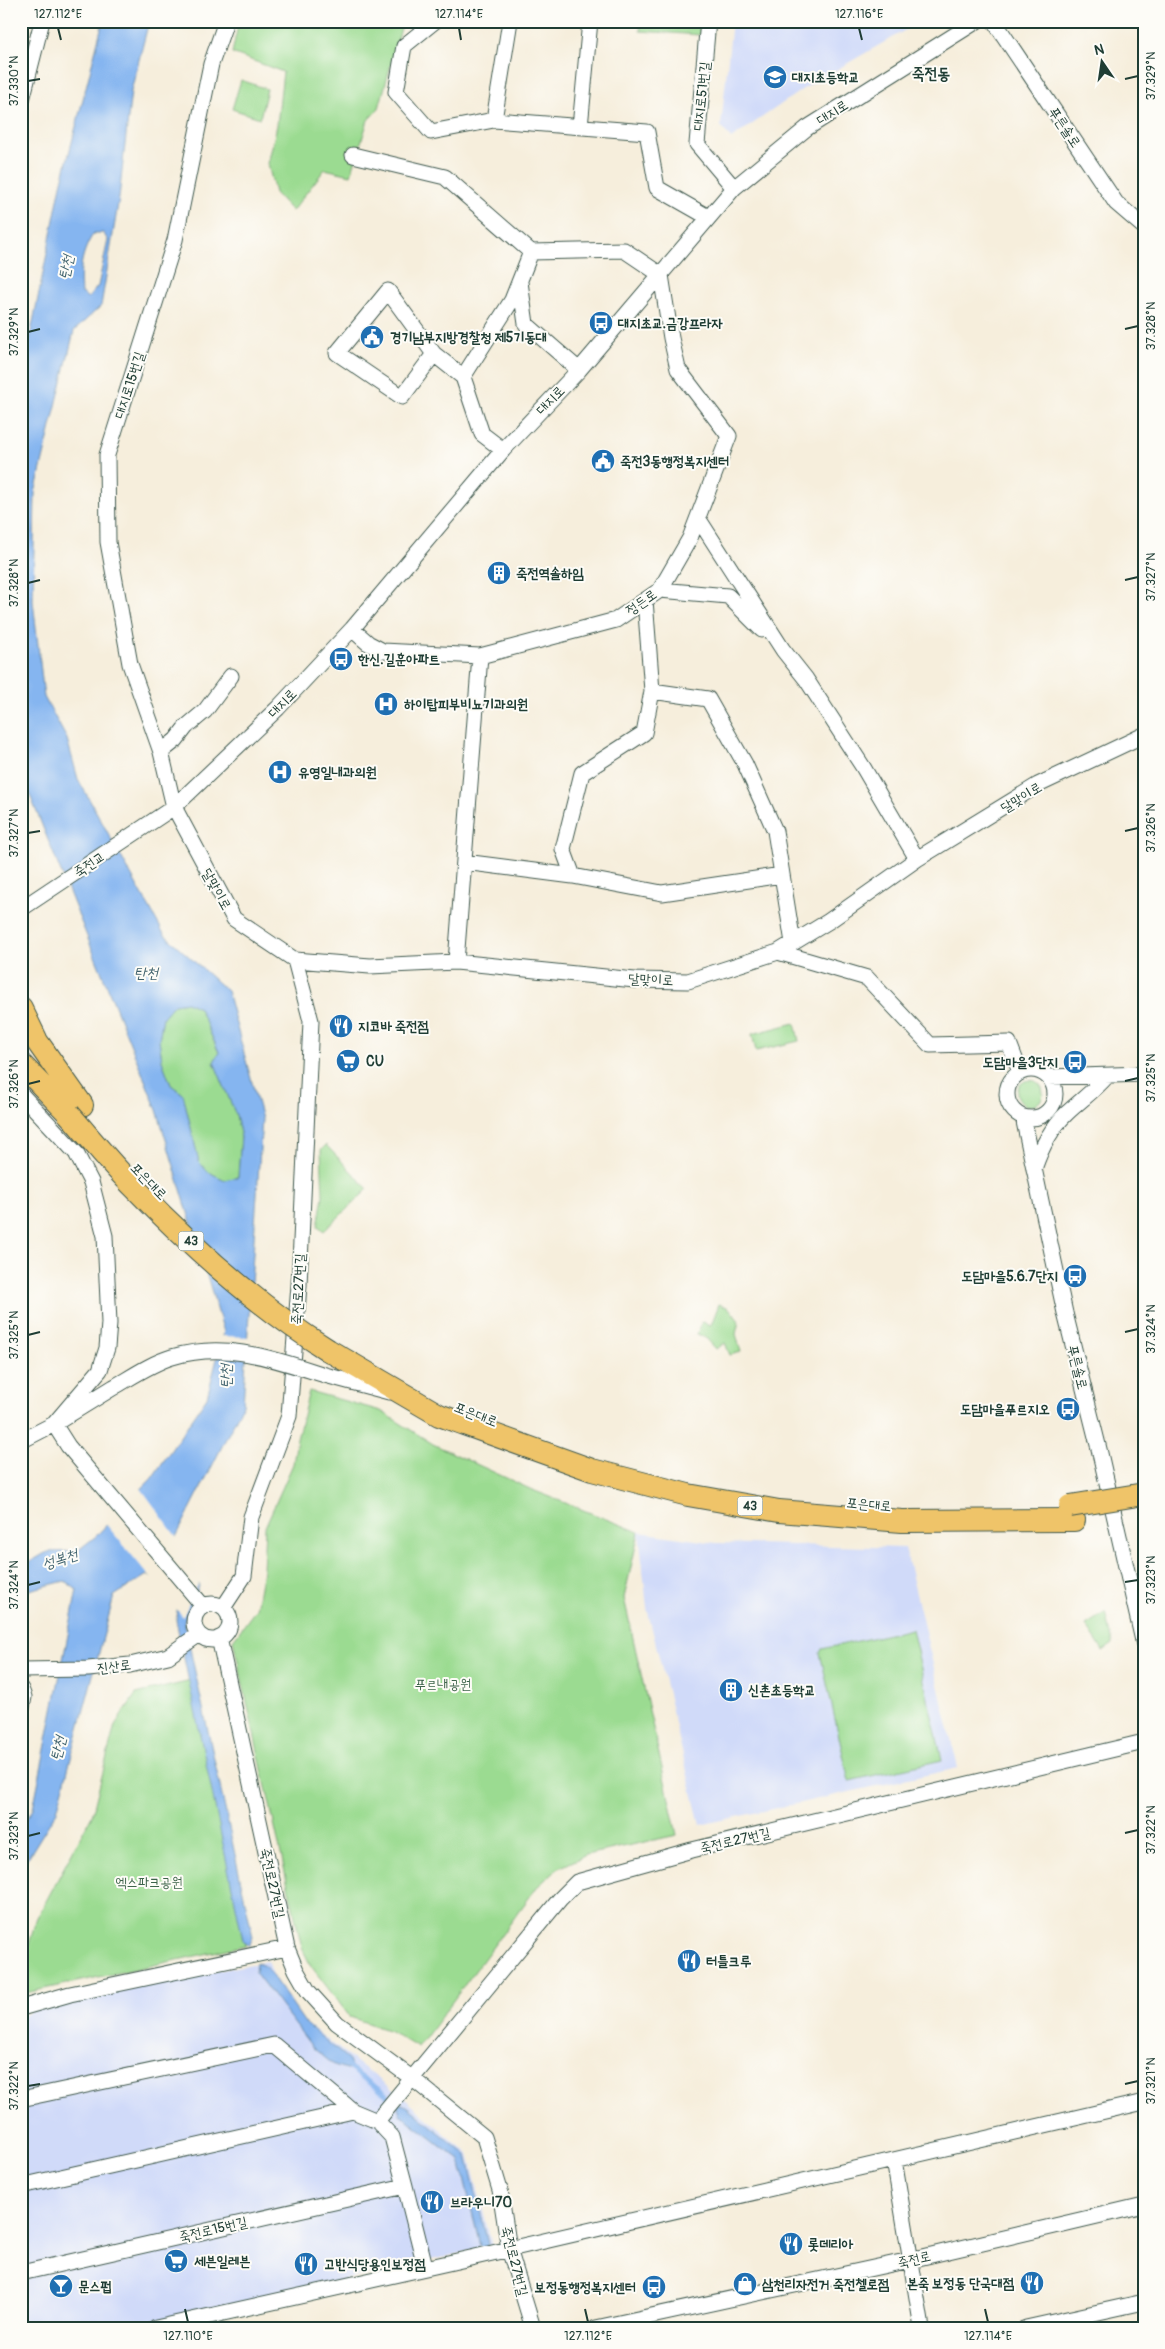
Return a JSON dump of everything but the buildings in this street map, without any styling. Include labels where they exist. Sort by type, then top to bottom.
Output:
[{"type":"highway","name":"포은대로","points":[[21,1008],[29,1034],[75,1109]]},
{"type":"highway","name":"포은대로","points":[[21,1064],[75,1109],[204,1234],[332,1345],[405,1397],[439,1415],[486,1434],[592,1470],[688,1495],[779,1511],[902,1521],[1072,1513]]},
{"type":"highway","name":"포은대로","points":[[332,1345],[440,1401],[593,1456],[689,1481],[781,1497],[904,1507],[1072,1513]]},
{"type":"highway","name":"43","points":[[1072,1513],[1144,1494]]},
{"type":"highway","name":"43","points":[[1072,1513],[1144,1508]]},
{"type":"street","points":[[21,104],[42,21]]},
{"type":"street","name":"대지로15번길","points":[[174,806],[161,752],[130,664],[108,542],[107,454],[175,240],[211,64],[226,21]]},
{"type":"street","points":[[435,21],[404,46],[396,92],[431,132],[494,120],[647,132],[657,188],[708,217]]},
{"type":"street","points":[[494,120],[510,21]]},
{"type":"street","points":[[580,127],[590,21]]},
{"type":"street","name":"대지로51번길","points":[[708,21],[697,144],[734,188]]},
{"type":"street","name":"대지로","points":[[156,819],[174,806],[278,708],[352,629],[503,450],[579,370],[734,188],[807,128],[977,21]]},
{"type":"street","name":"푸른솔로","points":[[994,21],[1116,203],[1144,228]]},
{"type":"street","points":[[353,155],[445,177],[531,252],[624,250],[661,275]]},
{"type":"street","points":[[463,377],[512,300],[531,252]]},
{"type":"street","name":"정든로","points":[[352,629],[383,651],[480,656],[616,620],[660,590],[690,538],[729,436],[678,369],[661,275]]},
{"type":"street","points":[[520,280],[526,324],[579,370]]},
{"type":"street","points":[[434,354],[402,396],[336,354],[388,291],[434,354],[463,377],[482,434],[503,450]]},
{"type":"street","points":[[698,518],[783,650],[806,679],[864,767],[917,860]]},
{"type":"street","points":[[660,590],[728,596],[783,650]]},
{"type":"street","points":[[573,876],[563,849],[582,773],[644,732],[652,691],[645,600]]},
{"type":"street","points":[[456,962],[480,656]]},
{"type":"street","points":[[161,752],[176,740],[186,726],[205,711],[231,676]]},
{"type":"street","points":[[652,691],[708,699],[744,764],[775,831],[793,943]]},
{"type":"street","name":"달맞이로","points":[[174,806],[234,919],[295,960],[370,966],[456,962],[635,980],[688,981],[778,952],[829,922],[917,860],[1038,786],[1144,735]]},
{"type":"street","name":"죽전교","points":[[21,909],[156,819]]},
{"type":"street","points":[[464,862],[573,876],[662,893],[782,875]]},
{"type":"street","points":[[778,952],[867,978],[930,1045],[1009,1043],[1020,1072]]},
{"type":"street","name":"죽전로27번길","points":[[223,1608],[244,1576],[251,1517],[288,1416],[299,1285],[311,1021],[295,960]]},
{"type":"street","points":[[1030,1070],[1040,1071],[1048,1077],[1054,1085],[1055,1094],[1051,1106],[1040,1116],[1023,1116],[1014,1111],[1008,1103],[1006,1095],[1008,1085],[1013,1077],[1020,1072],[1030,1070]]},
{"type":"street","points":[[1048,1077],[1144,1074]]},
{"type":"street","points":[[1034,1169],[1043,1144],[1066,1114],[1095,1090],[1107,1076]]},
{"type":"street","points":[[21,1094],[76,1153],[92,1182],[105,1236],[109,1323],[107,1348],[100,1370],[54,1424]]},
{"type":"street","name":"푸른솔로","points":[[1023,1116],[1065,1313],[1099,1449],[1144,1645]]},
{"type":"street","points":[[21,1441],[54,1424],[114,1387],[158,1363],[204,1350],[226,1350],[264,1356],[405,1397]]},
{"type":"street","points":[[54,1424],[68,1446],[203,1606]]},
{"type":"street","points":[[214,1604],[223,1608],[230,1618],[231,1624],[226,1635],[221,1639],[210,1641],[193,1639],[194,1620],[196,1614],[203,1606],[214,1604]]},
{"type":"street","name":"죽전로27번길","points":[[219,1638],[287,1948],[296,1970],[308,1990],[337,2023],[413,2079],[484,2137],[500,2190],[509,2249],[533,2328]]},
{"type":"street","name":"진산로","points":[[21,1670],[88,1669],[130,1665],[168,1656],[193,1639]]},
{"type":"street","points":[[21,1689],[24,1697],[21,1713]]},
{"type":"street","name":"죽전로27번길","points":[[413,2079],[560,1899],[577,1882],[692,1850],[1144,1742]]},
{"type":"street","points":[[21,2008],[70,1994],[287,1948]]},
{"type":"street","points":[[21,2099],[274,2045],[353,2111],[379,2119],[392,2137],[425,2266]]},
{"type":"street","points":[[379,2119],[413,2079]]},
{"type":"street","points":[[156,2328],[425,2266],[509,2249],[1144,2102]]},
{"type":"street","points":[[21,2186],[353,2111]]},
{"type":"street","points":[[894,2160],[922,2328]]},
{"type":"street","name":"죽전로15번길","points":[[21,2273],[405,2186]]},
{"type":"street","name":"죽전로","points":[[596,2328],[910,2260],[1144,2205]]},
{"type":"street","points":[[1026,2328],[1144,2302]]},
{"type":"shaded area","name":"대지초등학교","points":[[732,21],[921,21],[803,89],[731,139],[721,126]]},
{"type":"shaded area","points":[[639,1532],[716,1543],[905,1548],[958,1768],[700,1825],[647,1608]]},
{"type":"shaded area","points":[[268,1961],[280,1993],[303,2021],[406,2100],[469,2154],[492,2246],[137,2328],[21,2328],[21,2018],[33,2010],[76,1998]]},
{"type":"green space","points":[[239,21],[403,21],[379,108],[368,120],[351,175],[325,169],[292,211],[275,193],[268,164],[277,125],[283,72],[232,53]]},
{"type":"green space","points":[[641,21],[701,21],[700,35],[640,31]]},
{"type":"green space","points":[[241,80],[267,89],[260,118],[232,109]]},
{"type":"green space","points":[[187,1002],[199,1008],[219,1053],[214,1062],[236,1115],[241,1137],[238,1177],[225,1180],[208,1172],[199,1162],[183,1094],[171,1085],[162,1061],[159,1039],[163,1017],[174,1004]]},
{"type":"green space","points":[[795,1023],[799,1041],[756,1051],[752,1034]]},
{"type":"green space","points":[[1030,1080],[1039,1084],[1043,1093],[1039,1102],[1030,1106],[1021,1102],[1017,1093],[1021,1084]]},
{"type":"green space","points":[[326,1145],[368,1189],[324,1231],[318,1226],[323,1196],[321,1150]]},
{"type":"green space","points":[[719,1304],[729,1308],[739,1321],[736,1334],[741,1352],[730,1355],[725,1343],[716,1349],[705,1337],[697,1334],[702,1322],[711,1325]]},
{"type":"green space","name":"푸르내공원","points":[[309,1391],[381,1411],[433,1444],[530,1489],[639,1532],[624,1598],[677,1835],[586,1855],[557,1869],[537,1887],[418,2048],[390,2031],[350,2017],[311,1966],[302,1948],[233,1640],[256,1609],[263,1570],[265,1527],[293,1464]]},
{"type":"green space","points":[[1106,1612],[1113,1644],[1103,1651],[1086,1625]]},
{"type":"green space","points":[[912,1629],[942,1760],[849,1781],[820,1653],[822,1649]]},
{"type":"green space","name":"엑스파크공원","points":[[191,1681],[246,1945],[21,1994],[21,1970],[37,1918],[92,1815],[115,1725],[136,1694]]},
{"type":"water","name":"탄천","points":[[103,21],[149,21],[131,91],[119,198],[101,306],[74,331],[35,493],[33,601],[44,697],[67,739],[78,779],[164,934],[227,991],[262,1119],[243,1405],[172,1545],[183,1556],[199,1586],[184,1621],[253,1937],[249,1946],[243,1940],[176,1620],[179,1594],[147,1575],[114,1596],[57,1811],[21,1869],[21,1827],[33,1809],[77,1590],[65,1581],[21,1592],[21,1567],[47,1552],[77,1551],[95,1537],[152,1478],[207,1397],[224,1332],[157,1110],[21,773],[21,381],[61,185]],"holes":[[[94,233],[103,233],[108,240],[98,286],[88,298],[81,292],[80,277],[86,247]],[[187,1002],[199,1008],[219,1052],[214,1062],[236,1115],[241,1137],[238,1177],[225,1180],[208,1172],[199,1162],[183,1094],[171,1085],[162,1061],[159,1039],[163,1017],[174,1004]]]},
{"type":"water","points":[[256,1962],[266,1967],[305,2023],[349,2060],[352,2071],[334,2065],[313,2048],[255,1972]]},
{"type":"water","points":[[397,2103],[407,2106],[467,2155],[488,2244],[485,2251],[480,2246],[460,2160],[400,2114]]},
{"type":"pier","points":[[220,1336],[250,1337],[249,1358],[215,1355]]},
{"type":"pier","points":[[140,1487],[178,1539],[175,1544],[185,1554],[199,1582],[183,1617],[175,1607],[177,1596],[155,1583],[105,1523]]},
{"type":"waterway","points":[[349,2068],[391,2098]]},
{"type":"place","name":"대지초등학교","points":[[775,77]]},
{"type":"place","name":"대지초교.금강프라자","points":[[601,323]]},
{"type":"place","name":"경기남부지방경찰청 제5기동대","points":[[372,337]]},
{"type":"place","name":"죽전3동행정복지센터","points":[[603,461]]},
{"type":"place","name":"죽전역솔하임","points":[[499,573]]},
{"type":"place","name":"한신.길훈아파트","points":[[341,659]]},
{"type":"place","name":"하이탑피부비뇨기과의원","points":[[386,704]]},
{"type":"place","name":"유영일내과의원","points":[[280,772]]},
{"type":"place","name":"지코바 죽전점","points":[[341,1026]]},
{"type":"place","name":"CU","points":[[348,1061]]},
{"type":"place","name":"도담마을3단지","points":[[1075,1062]]},
{"type":"place","name":"도담마을5.6.7단지","points":[[1075,1276]]},
{"type":"place","name":"도담마을푸르지오","points":[[1068,1409]]},
{"type":"place","name":"신촌초등학교","points":[[731,1690]]},
{"type":"place","name":"터틀크루","points":[[689,1961]]},
{"type":"place","name":"브라우니70","points":[[432,2202]]},
{"type":"place","name":"롯데리아","points":[[791,2244]]},
{"type":"place","name":"세븐일레븐","points":[[176,2261]]},
{"type":"place","name":"고반식당용인보정점","points":[[306,2264]]},
{"type":"place","name":"본죽 보정동 단국대점","points":[[1032,2283]]},
{"type":"place","name":"삼천리자전거 죽전첼로점","points":[[745,2284]]},
{"type":"place","name":"문스펍","points":[[61,2286]]},
{"type":"place","name":"보정동행정복지센터","points":[[654,2287]]},
{"type":"district","name":"죽전동","points":[[931,73]]},
{"type":"water label","name":"성복천","points":[[60,1559]]}]
